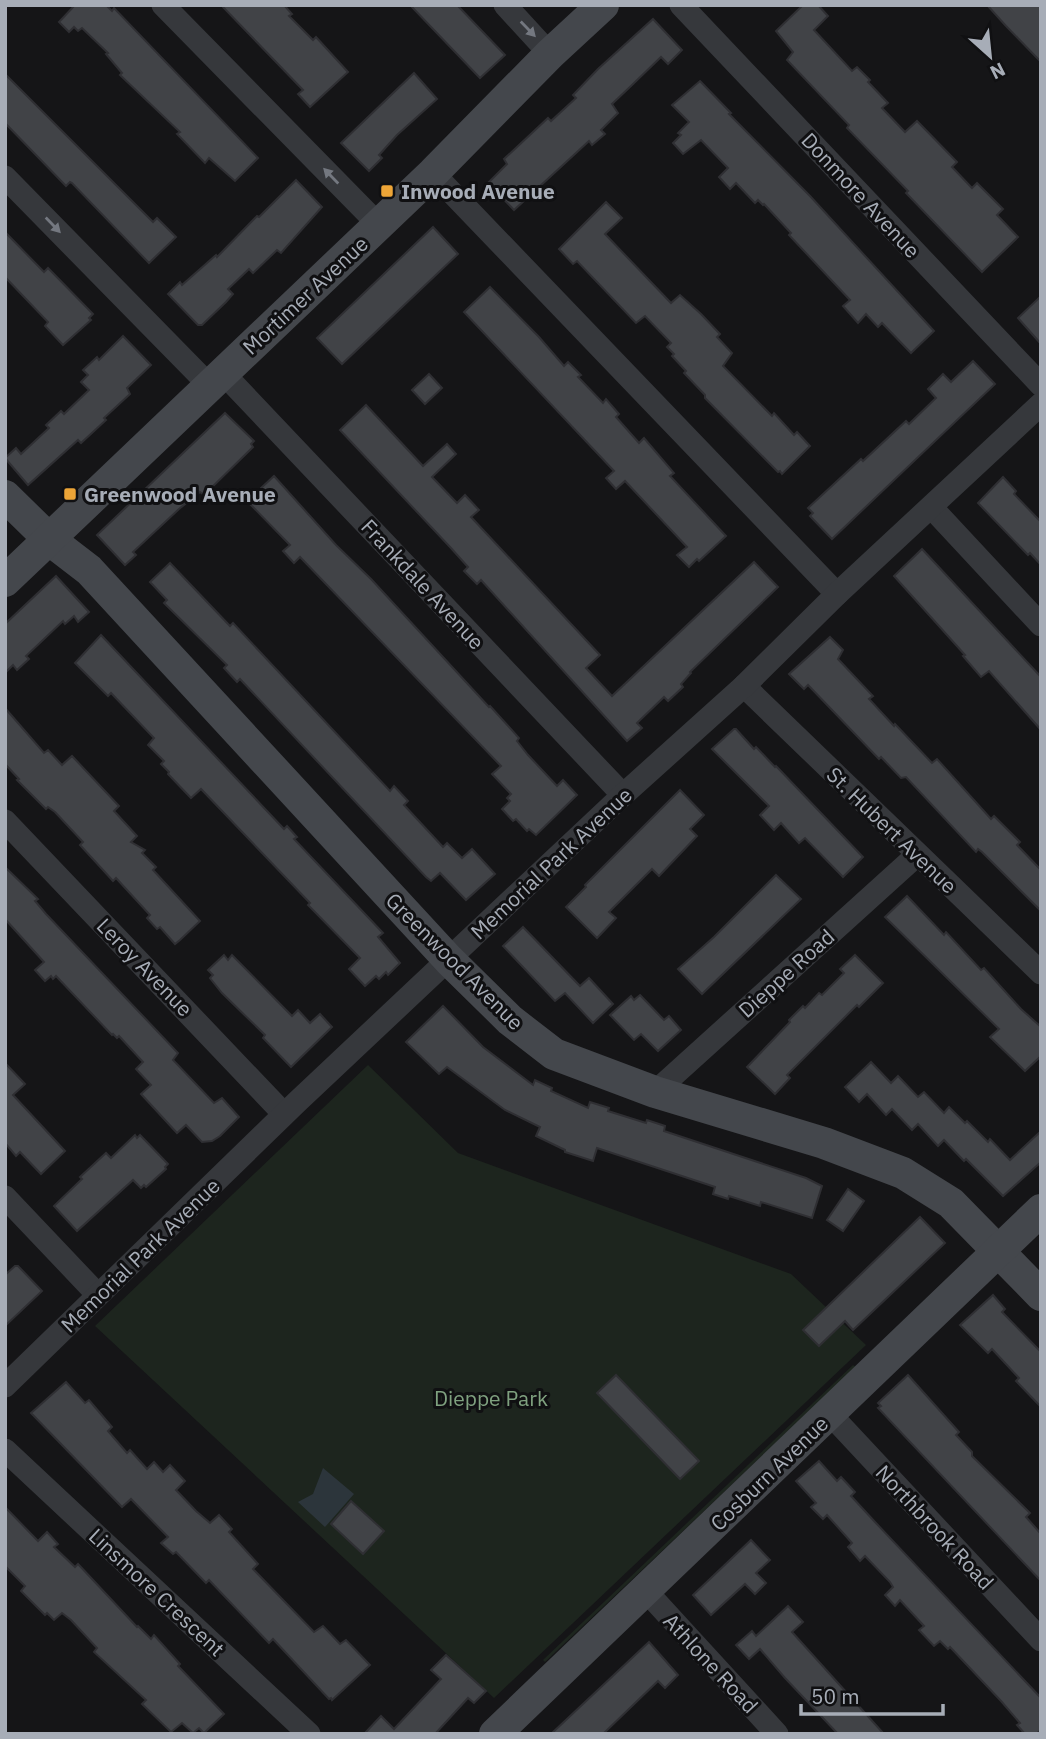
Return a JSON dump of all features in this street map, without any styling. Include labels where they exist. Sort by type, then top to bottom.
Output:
[{"type":"street","points":[[163,5],[379,225]]},
{"type":"street","points":[[505,5],[550,54]]},
{"type":"street","name":"Mortimer Avenue","points":[[5,581],[433,173],[550,54],[603,5]]},
{"type":"street","name":"Donmore Avenue","points":[[681,5],[1041,386]]},
{"type":"street","points":[[433,173],[837,594]]},
{"type":"street","name":"Frankdale Avenue","points":[[5,177],[216,379],[623,795]]},
{"type":"street","name":"Memorial Park Avenue","points":[[5,1386],[284,1114],[623,795],[744,686],[837,594],[1041,404]]},
{"type":"street","name":"Greenwood Avenue","points":[[5,496],[50,540],[67,550],[89,570],[449,960],[510,1020],[554,1054],[655,1092],[824,1143],[903,1173],[951,1203],[1041,1295]]},
{"type":"street","points":[[932,508],[1041,625]]},
{"type":"street","name":"St. Hubert Avenue","points":[[744,686],[1041,973]]},
{"type":"street","name":"Leroy Avenue","points":[[5,821],[284,1114]]},
{"type":"street","name":"Dieppe Road","points":[[655,1092],[917,855]]},
{"type":"street","points":[[5,1197],[98,1295]]},
{"type":"street","name":"Cosburn Avenue","points":[[495,1734],[1041,1210]]},
{"type":"street","name":"Northbrook Road","points":[[830,1414],[1041,1640]]},
{"type":"street","name":"Linsmore Crescent","points":[[5,1450],[309,1734]]},
{"type":"street","name":"Athlone Road","points":[[646,1591],[777,1734]]},
{"type":"green space","name":"Dieppe Park","points":[[368,1065],[458,1153],[791,1274],[866,1345],[494,1698],[95,1326]]},
{"type":"green space","points":[[853,1365],[856,1367],[545,1662],[543,1660]]},
{"type":"shaded area","points":[[323,1468],[354,1494],[325,1527],[298,1502],[313,1494]]},
{"type":"building","points":[[75,5],[106,5],[112,11],[114,8],[258,158],[235,181],[209,158],[205,163],[177,134],[180,132],[120,75],[122,73],[106,54],[108,53],[82,28],[78,31],[74,27],[69,32],[59,22]]},
{"type":"building","points":[[221,5],[284,5],[292,14],[289,16],[313,40],[316,37],[348,72],[310,107],[298,94],[303,90]]},
{"type":"building","points":[[410,5],[457,5],[505,55],[480,78]]},
{"type":"building","points":[[803,5],[818,5],[828,16],[814,30],[852,71],[857,67],[870,80],[868,82],[888,103],[882,108],[905,132],[917,121],[957,162],[952,167],[972,188],[977,183],[1003,209],[997,215],[1018,237],[982,272],[906,193],[908,191],[847,128],[849,125],[787,60],[793,52],[776,31]]},
{"type":"building","points":[[987,5],[1041,5],[1041,62],[1006,26]]},
{"type":"building","points":[[653,19],[682,50],[668,64],[661,57],[612,104],[618,113],[601,130],[605,134],[592,145],[589,141],[514,210],[488,183],[507,164],[504,159],[548,118],[551,121],[576,98],[573,95],[598,69]]},
{"type":"building","points":[[414,73],[437,99],[397,135],[379,155],[382,158],[369,171],[341,143]]},
{"type":"building","points":[[5,74],[153,222],[157,218],[176,237],[149,263],[72,183],[66,186],[5,123]]},
{"type":"building","points":[[700,81],[934,331],[911,353],[882,323],[878,327],[866,314],[858,323],[843,306],[850,300],[764,204],[758,200],[755,203],[736,183],[730,189],[719,177],[728,168],[701,140],[683,154],[673,143],[689,122],[672,105]]},
{"type":"building","points":[[296,180],[322,207],[281,253],[277,250],[253,273],[249,269],[228,289],[233,294],[226,302],[202,325],[198,325],[168,294],[180,282],[182,285],[216,255],[217,257]]},
{"type":"building","points":[[606,202],[622,218],[605,234],[671,303],[680,295],[701,314],[720,334],[717,337],[732,353],[723,366],[772,416],[774,413],[794,435],[797,432],[810,446],[782,474],[705,398],[672,356],[674,354],[667,347],[671,343],[645,316],[636,323],[577,261],[573,264],[559,249]]},
{"type":"building","points":[[433,227],[458,254],[342,364],[317,338]]},
{"type":"building","points":[[5,232],[44,272],[48,268],[93,314],[89,318],[91,320],[63,345],[45,326],[48,322],[5,277]]},
{"type":"building","points":[[490,287],[564,366],[568,362],[581,375],[578,377],[603,403],[606,399],[619,414],[616,417],[639,443],[644,438],[674,473],[670,476],[726,536],[699,561],[697,559],[689,567],[677,555],[687,547],[625,481],[616,489],[606,478],[614,471],[464,312]]},
{"type":"building","points":[[1041,296],[1041,344],[1018,318]]},
{"type":"building","points":[[123,336],[151,365],[127,388],[130,394],[104,418],[106,420],[81,443],[78,440],[28,485],[5,458],[16,448],[21,454],[49,428],[46,425],[61,411],[64,414],[89,390],[81,382],[88,375],[83,370],[97,357],[99,360]]},
{"type":"building","points":[[973,361],[995,384],[832,539],[810,516],[813,513],[808,508],[861,459],[863,461],[906,421],[909,424],[936,398],[928,389],[943,374],[951,382]]},
{"type":"building","points":[[429,374],[442,388],[425,404],[412,390]]},
{"type":"building","points":[[366,405],[423,466],[447,444],[456,454],[432,477],[457,503],[465,495],[479,510],[471,517],[600,655],[586,668],[612,696],[754,562],[778,587],[690,672],[681,684],[683,687],[668,701],[664,697],[637,723],[642,728],[627,741],[481,580],[477,584],[464,571],[468,567],[340,430]]},
{"type":"building","points":[[225,413],[254,441],[251,444],[253,447],[204,495],[200,492],[179,509],[133,552],[136,555],[125,565],[97,535]]},
{"type":"building","points":[[274,476],[490,706],[519,738],[517,741],[528,755],[557,786],[563,780],[577,795],[536,835],[529,829],[527,831],[516,819],[513,821],[502,809],[510,801],[507,798],[511,794],[492,774],[501,766],[300,557],[294,563],[283,551],[290,545],[247,501]]},
{"type":"building","points":[[1003,477],[1016,491],[1014,494],[1041,522],[1041,565],[978,503]]},
{"type":"building","points":[[922,549],[1041,677],[1041,730],[989,671],[981,677],[963,656],[965,655],[894,576]]},
{"type":"building","points":[[170,563],[230,626],[233,623],[390,791],[394,786],[408,801],[404,805],[443,847],[447,843],[462,858],[472,849],[495,874],[466,900],[440,873],[431,881],[426,877],[240,679],[237,682],[224,668],[227,665],[164,603],[167,600],[150,582]]},
{"type":"building","points":[[56,576],[89,612],[78,622],[74,616],[65,624],[63,621],[26,656],[29,659],[17,670],[13,665],[5,673],[5,624]]},
{"type":"building","points":[[101,635],[284,829],[287,826],[297,837],[294,839],[383,933],[378,937],[400,963],[388,975],[386,972],[379,979],[376,976],[365,986],[349,969],[360,958],[308,905],[310,903],[201,789],[191,798],[168,774],[161,764],[164,761],[148,745],[154,738],[111,693],[108,696],[75,663]]},
{"type":"building","points":[[830,637],[843,650],[838,659],[873,696],[869,699],[894,726],[895,724],[932,763],[937,759],[991,819],[994,816],[1020,842],[1017,845],[1041,870],[1041,911],[982,852],[978,849],[976,852],[906,777],[901,778],[881,757],[879,759],[808,685],[804,689],[789,674]]},
{"type":"building","points":[[5,708],[44,753],[48,750],[62,765],[72,756],[119,806],[114,811],[137,836],[131,842],[145,850],[142,853],[156,867],[153,870],[200,921],[175,944],[160,927],[157,929],[147,918],[150,915],[116,878],[113,881],[80,845],[83,842],[55,812],[48,807],[46,809],[5,764]]},
{"type":"building","points":[[734,729],[776,766],[863,857],[843,877],[805,838],[799,843],[781,823],[774,830],[760,815],[769,806],[712,749]]},
{"type":"building","points":[[680,790],[704,815],[690,829],[697,836],[659,876],[652,869],[609,912],[616,918],[597,938],[566,907]]},
{"type":"building","points":[[5,867],[38,899],[35,901],[46,914],[178,1053],[173,1060],[214,1103],[222,1098],[239,1117],[220,1136],[212,1141],[202,1142],[186,1125],[177,1133],[141,1094],[151,1085],[136,1069],[143,1062],[119,1036],[117,1038],[112,1035],[56,976],[45,981],[35,970],[44,962],[5,919]]},
{"type":"building","points":[[776,875],[801,899],[702,994],[678,969]]},
{"type":"building","points":[[907,896],[944,935],[946,932],[981,970],[984,968],[1041,1027],[1041,1056],[1025,1071],[990,1037],[999,1029],[885,917]]},
{"type":"building","points":[[523,927],[580,986],[589,978],[613,1004],[593,1023],[565,993],[555,1001],[503,946]]},
{"type":"building","points":[[224,955],[228,960],[232,955],[292,1016],[298,1010],[310,1023],[320,1014],[332,1027],[291,1067],[263,1038],[265,1035],[210,978],[213,975],[208,970]]},
{"type":"building","points":[[855,955],[883,983],[859,1007],[857,1005],[787,1075],[790,1078],[775,1094],[747,1067],[803,1006],[805,1008],[819,993],[822,995],[844,973],[840,969]]},
{"type":"building","points":[[640,995],[664,1020],[669,1016],[681,1030],[658,1051],[641,1034],[634,1040],[610,1015],[631,996],[634,1000]]},
{"type":"building","points":[[443,1006],[483,1047],[533,1085],[535,1080],[552,1088],[551,1091],[588,1108],[590,1102],[609,1108],[608,1111],[665,1126],[664,1131],[806,1178],[822,1186],[812,1218],[761,1202],[760,1206],[729,1196],[728,1199],[713,1194],[715,1187],[597,1148],[593,1161],[565,1152],[536,1136],[540,1127],[505,1110],[447,1067],[439,1074],[406,1042]]},
{"type":"building","points":[[871,1062],[891,1083],[898,1076],[918,1097],[924,1092],[944,1113],[949,1107],[988,1142],[990,1139],[1010,1160],[1041,1131],[1041,1162],[1003,1196],[944,1140],[938,1146],[918,1124],[912,1130],[892,1109],[886,1115],[867,1094],[859,1102],[845,1087]]},
{"type":"building","points":[[5,1063],[25,1084],[13,1095],[65,1151],[41,1174],[20,1152],[16,1156],[5,1143]]},
{"type":"building","points":[[135,1135],[137,1138],[140,1135],[168,1164],[166,1169],[146,1187],[144,1185],[141,1188],[133,1180],[77,1231],[54,1206],[106,1153],[111,1158]]},
{"type":"building","points":[[848,1189],[864,1201],[843,1231],[827,1220]]},
{"type":"building","points":[[920,1217],[945,1243],[853,1330],[845,1321],[819,1346],[803,1330]]},
{"type":"building","points":[[15,1266],[42,1291],[5,1326],[5,1275]]},
{"type":"building","points":[[993,1295],[1005,1309],[1002,1312],[1041,1352],[1041,1407],[1016,1381],[1019,1378],[992,1349],[988,1353],[960,1325]]},
{"type":"building","points":[[616,1375],[699,1461],[680,1479],[597,1393]]},
{"type":"building","points":[[908,1375],[959,1432],[956,1435],[972,1452],[972,1456],[1030,1513],[1026,1517],[1041,1534],[1041,1581],[878,1408],[881,1406],[878,1403]]},
{"type":"building","points":[[66,1382],[85,1403],[89,1400],[112,1427],[108,1431],[127,1453],[130,1450],[147,1469],[154,1462],[163,1472],[170,1465],[185,1481],[176,1490],[210,1523],[219,1515],[232,1529],[229,1532],[258,1564],[253,1569],[314,1632],[323,1626],[340,1644],[346,1640],[370,1665],[332,1700],[329,1699],[273,1639],[269,1643],[209,1580],[206,1583],[176,1552],[173,1554],[161,1543],[168,1537],[131,1499],[122,1507],[31,1413]]},
{"type":"building","points":[[819,1461],[837,1481],[841,1477],[855,1492],[851,1496],[1041,1698],[1041,1730],[1036,1734],[1025,1734],[1017,1725],[1020,1723],[950,1647],[948,1649],[940,1641],[934,1646],[919,1630],[924,1626],[900,1600],[895,1606],[885,1595],[893,1587],[890,1582],[865,1556],[860,1561],[848,1547],[852,1543],[827,1515],[823,1519],[811,1507],[816,1503],[796,1481]]},
{"type":"building","points":[[351,1501],[384,1531],[363,1554],[331,1524]]},
{"type":"building","points":[[5,1507],[38,1541],[47,1532],[58,1544],[54,1547],[75,1567],[78,1564],[137,1627],[151,1639],[154,1635],[180,1664],[178,1666],[224,1714],[204,1733],[199,1728],[193,1733],[182,1723],[171,1732],[142,1704],[146,1700],[94,1652],[97,1648],[71,1620],[62,1613],[54,1620],[47,1613],[45,1615],[21,1591],[25,1586],[5,1566]]},
{"type":"building","points":[[751,1540],[770,1560],[756,1573],[766,1583],[755,1594],[745,1584],[711,1615],[693,1595]]},
{"type":"building","points":[[788,1606],[803,1622],[792,1632],[884,1734],[838,1734],[760,1649],[749,1659],[736,1645],[752,1631],[756,1636]]},
{"type":"building","points":[[649,1642],[678,1675],[665,1688],[658,1681],[603,1734],[551,1734]]},
{"type":"building","points":[[446,1655],[486,1691],[474,1703],[468,1698],[435,1734],[364,1734],[381,1716],[394,1729],[441,1679],[431,1670]]},
{"type":"place","name":"Inwood Avenue","points":[[387,191]]},
{"type":"place","name":"Greenwood Avenue","points":[[70,494]]}]
